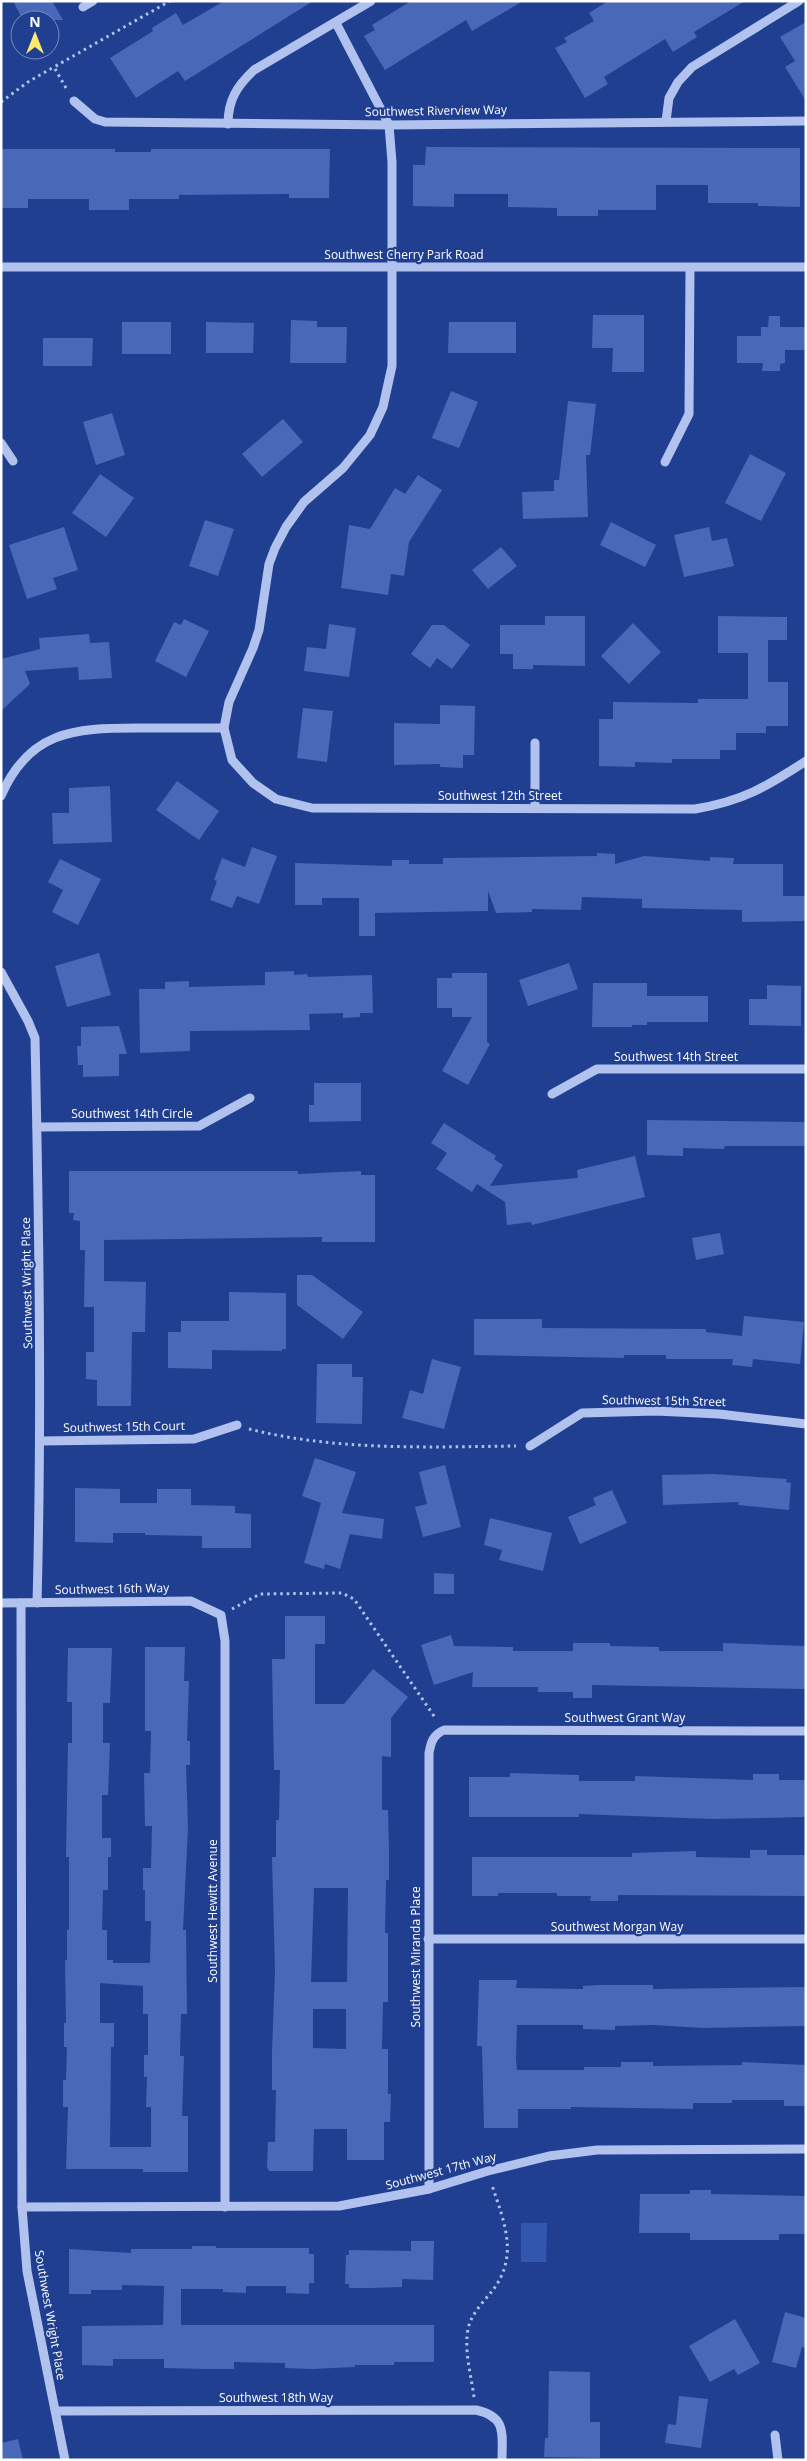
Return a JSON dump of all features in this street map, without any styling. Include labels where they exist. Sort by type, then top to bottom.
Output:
[{"type":"street","points":[[83,7],[93,1]]},
{"type":"street","points":[[228,124],[230,102],[242,81],[264,64],[371,1]]},
{"type":"street","points":[[666,121],[669,98],[678,82],[692,67],[799,1]]},
{"type":"street","points":[[1,796],[8,780],[24,760],[44,744],[66,733],[91,728],[224,728],[229,702],[259,630],[266,580],[275,548],[286,527],[304,502],[358,452],[370,435],[383,407],[392,366],[392,162],[390,125],[336,23]]},
{"type":"street","name":"Southwest Riverview Way","points":[[74,101],[95,119],[105,122],[390,125],[806,121]]},
{"type":"street","name":"Southwest Cherry Park Road","points":[[1,267],[806,267]]},
{"type":"street","points":[[666,462],[690,414],[690,268]]},
{"type":"street","points":[[1,443],[13,461]]},
{"type":"street","name":"Southwest 12th Street","points":[[224,728],[232,760],[253,783],[276,799],[312,808],[695,809],[726,804],[761,790],[806,761]]},
{"type":"street","points":[[535,743],[535,808]]},
{"type":"street","name":"Southwest Wright Place","points":[[1,972],[28,1021],[35,1038],[40,1441],[37,1602]]},
{"type":"street","name":"Southwest 14th Street","points":[[552,1094],[598,1069],[806,1069]]},
{"type":"street","name":"Southwest 14th Circle","points":[[37,1126],[199,1126],[250,1098]]},
{"type":"street","name":"Southwest 15th Street","points":[[530,1446],[582,1413],[656,1412],[719,1414],[806,1424]]},
{"type":"street","name":"Southwest 15th Court","points":[[40,1441],[194,1439],[237,1425]]},
{"type":"street","name":"Southwest 16th Way","points":[[1,1603],[191,1601],[221,1615]]},
{"type":"street","name":"Southwest Wright Place","points":[[21,1602],[22,2207],[27,2271],[65,2460]]},
{"type":"street","name":"Southwest Hewitt Avenue","points":[[221,1615],[225,1641],[225,2207]]},
{"type":"street","name":"Southwest Grant Way","points":[[444,1730],[806,1731]]},
{"type":"street","name":"Southwest Miranda Place","points":[[429,2189],[429,1753],[432,1741],[437,1734],[444,1730]]},
{"type":"street","name":"Southwest Morgan Way","points":[[428,1939],[806,1939]]},
{"type":"street","name":"Southwest 17th Way","points":[[22,2207],[339,2206],[429,2189],[488,2171],[549,2156],[597,2150],[806,2149]]},
{"type":"street","name":"Southwest 18th Way","points":[[56,2411],[476,2410],[495,2416],[502,2431],[502,2460]]},
{"type":"street","points":[[774,2435],[778,2460]]},
{"type":"path","points":[[1,102],[28,82],[170,1]]},
{"type":"path","points":[[54,68],[74,101]]},
{"type":"path","points":[[237,1425],[282,1437],[379,1447],[530,1446]]},
{"type":"path","points":[[221,1615],[260,1594],[342,1593],[354,1599],[444,1730]]},
{"type":"path","points":[[476,2410],[467,2360],[468,2328],[476,2312],[504,2272],[508,2252],[503,2220],[488,2171]]},
{"type":"shaded area","points":[[521,2223],[547,2223],[546,2262],[521,2262]]},
{"type":"building","points":[[13,1],[52,1],[57,10],[18,10]]},
{"type":"building","points":[[224,1],[313,1],[185,81],[178,71],[136,98],[110,58],[153,31],[152,28],[176,13],[183,25]]},
{"type":"building","points":[[411,1],[523,1],[472,31],[466,20],[385,70],[364,36],[375,30],[372,25]]},
{"type":"building","points":[[608,1],[745,1],[694,32],[697,37],[673,52],[665,39],[604,77],[608,84],[585,98],[555,48],[567,42],[564,38],[594,21],[589,13]]},
{"type":"building","points":[[806,22],[806,101],[785,67],[795,61],[780,37]]},
{"type":"building","points":[[426,147],[800,148],[800,207],[758,206],[758,203],[708,203],[708,185],[656,185],[656,210],[598,210],[598,216],[557,216],[557,208],[508,207],[508,194],[454,194],[454,207],[413,206],[413,165],[425,165]]},
{"type":"building","points":[[1,149],[115,149],[115,152],[151,152],[151,149],[330,149],[329,198],[289,198],[289,194],[179,195],[179,199],[129,199],[129,210],[89,210],[89,199],[28,199],[28,208],[1,208]]},
{"type":"building","points":[[593,315],[644,315],[644,372],[612,372],[613,348],[592,348]]},
{"type":"building","points":[[769,316],[780,316],[780,327],[806,327],[806,350],[785,350],[785,363],[780,364],[780,371],[762,371],[763,363],[737,363],[737,336],[761,336],[761,327],[768,327]]},
{"type":"building","points":[[291,320],[317,321],[317,327],[347,327],[346,363],[290,363]]},
{"type":"building","points":[[122,322],[171,322],[171,354],[122,354]]},
{"type":"building","points":[[206,322],[254,323],[253,353],[206,353]]},
{"type":"building","points":[[449,322],[516,322],[516,353],[448,353]]},
{"type":"building","points":[[43,338],[93,338],[92,366],[43,366]]},
{"type":"building","points":[[451,391],[478,402],[459,448],[432,438]]},
{"type":"building","points":[[568,401],[596,404],[590,455],[586,455],[588,517],[523,519],[522,492],[554,491],[554,480],[559,480]]},
{"type":"building","points":[[112,413],[125,455],[96,465],[83,422]]},
{"type":"building","points":[[283,419],[303,442],[262,477],[242,454]]},
{"type":"building","points":[[750,454],[786,473],[761,521],[725,503]]},
{"type":"building","points":[[100,474],[134,498],[106,537],[72,513]]},
{"type":"building","points":[[418,475],[442,490],[409,542],[404,576],[391,574],[388,595],[341,588],[349,525],[370,529],[395,488],[405,494]]},
{"type":"building","points":[[205,520],[234,529],[218,576],[189,566]]},
{"type":"building","points":[[611,522],[656,545],[645,567],[600,545]]},
{"type":"building","points":[[64,527],[78,570],[53,578],[57,589],[27,599],[9,545]]},
{"type":"building","points":[[709,527],[712,541],[727,538],[734,566],[684,577],[674,535]]},
{"type":"building","points":[[501,547],[517,566],[488,589],[472,570]]},
{"type":"building","points":[[545,616],[585,616],[585,666],[533,665],[533,669],[513,669],[513,654],[500,654],[500,625],[545,625]]},
{"type":"building","points":[[718,616],[787,617],[787,640],[768,640],[768,682],[788,682],[788,726],[766,726],[766,733],[736,733],[736,750],[720,750],[720,759],[672,759],[672,763],[635,762],[635,767],[599,766],[599,719],[613,719],[613,702],[698,703],[698,699],[748,699],[748,653],[718,653]]},
{"type":"building","points":[[184,619],[209,631],[186,677],[155,661],[174,622],[181,625]]},
{"type":"building","points":[[633,623],[661,652],[629,684],[601,656]]},
{"type":"building","points":[[329,624],[356,628],[349,677],[304,671],[307,647],[326,649]]},
{"type":"building","points":[[432,625],[444,625],[470,645],[452,669],[437,658],[430,668],[411,654]]},
{"type":"building","points":[[89,634],[90,643],[109,642],[112,678],[79,680],[78,667],[25,671],[30,684],[1,711],[1,659],[40,649],[39,638]]},
{"type":"building","points":[[440,705],[475,706],[474,755],[463,755],[463,768],[440,767],[440,764],[394,765],[394,723],[440,724]]},
{"type":"building","points":[[303,708],[333,711],[327,762],[297,758]]},
{"type":"building","points":[[177,781],[219,811],[199,840],[156,810]]},
{"type":"building","points":[[110,786],[112,842],[53,844],[52,813],[69,813],[69,788]]},
{"type":"building","points":[[252,847],[277,856],[259,904],[237,896],[232,908],[210,900],[217,881],[214,880],[222,858],[245,867]]},
{"type":"building","points":[[597,853],[615,854],[615,864],[644,856],[710,861],[710,857],[734,858],[733,864],[783,864],[783,896],[806,896],[806,921],[742,922],[742,910],[642,908],[642,899],[582,897],[581,910],[532,909],[532,912],[496,913],[488,891],[488,911],[375,913],[375,936],[359,936],[359,898],[322,898],[322,905],[295,905],[295,863],[392,866],[392,860],[409,860],[409,864],[443,864],[443,858],[597,856]]},
{"type":"building","points":[[60,859],[101,879],[78,925],[52,912],[63,890],[48,882]]},
{"type":"building","points":[[99,953],[111,995],[67,1007],[55,966]]},
{"type":"building","points":[[569,963],[578,989],[528,1006],[519,980]]},
{"type":"building","points":[[294,971],[294,975],[307,974],[308,977],[372,975],[373,1013],[360,1013],[360,1017],[343,1018],[343,1013],[309,1014],[310,1030],[190,1031],[190,1051],[140,1053],[139,989],[165,989],[165,982],[189,981],[189,987],[265,985],[265,972]]},
{"type":"building","points":[[452,973],[487,973],[487,1042],[490,1044],[468,1085],[442,1071],[472,1017],[452,1017],[452,1008],[437,1008],[437,978],[452,978]]},
{"type":"building","points":[[593,983],[647,983],[647,996],[708,996],[708,1022],[647,1022],[647,1025],[632,1025],[632,1027],[592,1027]]},
{"type":"building","points":[[767,985],[801,986],[801,1026],[749,1025],[749,999],[767,999]]},
{"type":"building","points":[[119,1026],[127,1054],[119,1054],[119,1076],[83,1077],[83,1065],[78,1065],[77,1046],[81,1046],[81,1027]]},
{"type":"building","points":[[314,1083],[361,1083],[361,1121],[309,1122],[309,1105],[314,1105]]},
{"type":"building","points":[[647,1120],[806,1122],[806,1146],[725,1146],[724,1149],[683,1148],[683,1156],[647,1155]]},
{"type":"building","points":[[444,1123],[496,1156],[494,1159],[503,1165],[490,1186],[578,1178],[577,1170],[635,1156],[645,1197],[532,1225],[531,1222],[507,1225],[505,1202],[477,1184],[472,1192],[436,1169],[447,1153],[431,1143]]},
{"type":"building","points":[[69,1171],[298,1171],[298,1174],[361,1171],[361,1175],[375,1175],[375,1242],[322,1242],[322,1237],[104,1240],[104,1281],[146,1282],[145,1332],[132,1332],[131,1406],[97,1406],[97,1380],[86,1379],[86,1352],[94,1352],[94,1307],[84,1307],[85,1250],[80,1250],[80,1221],[73,1220],[74,1213],[69,1213]]},
{"type":"building","points":[[720,1233],[724,1254],[696,1260],[692,1238]]},
{"type":"building","points":[[297,1275],[312,1275],[363,1312],[343,1339],[297,1305]]},
{"type":"building","points":[[229,1292],[286,1293],[286,1349],[282,1349],[282,1351],[212,1350],[212,1369],[168,1368],[168,1332],[181,1332],[181,1321],[229,1321]]},
{"type":"building","points":[[744,1316],[804,1322],[800,1364],[753,1359],[752,1367],[732,1365],[733,1359],[666,1359],[666,1355],[624,1355],[624,1358],[474,1355],[474,1319],[542,1319],[542,1328],[706,1329],[706,1332],[742,1336]]},
{"type":"building","points":[[432,1359],[461,1367],[444,1429],[402,1418],[410,1390],[423,1394]]},
{"type":"building","points":[[317,1364],[352,1364],[352,1377],[363,1377],[362,1424],[316,1423]]},
{"type":"building","points":[[315,1458],[356,1472],[342,1513],[384,1519],[382,1539],[350,1534],[340,1569],[325,1564],[324,1569],[304,1563],[321,1503],[302,1496]]},
{"type":"building","points":[[445,1465],[461,1527],[423,1537],[415,1507],[427,1504],[419,1472]]},
{"type":"building","points":[[714,1474],[787,1479],[786,1482],[791,1483],[789,1510],[738,1505],[739,1502],[663,1505],[662,1475]]},
{"type":"building","points":[[75,1488],[120,1489],[120,1503],[157,1503],[157,1489],[191,1489],[191,1505],[235,1506],[235,1513],[251,1514],[251,1548],[202,1548],[202,1536],[145,1535],[145,1533],[113,1533],[113,1543],[75,1542]]},
{"type":"building","points":[[612,1490],[627,1523],[580,1544],[568,1517],[596,1505],[593,1498]]},
{"type":"building","points":[[490,1518],[552,1533],[543,1571],[499,1560],[502,1550],[484,1545]]},
{"type":"building","points":[[434,1573],[454,1574],[454,1594],[434,1594]]},
{"type":"building","points":[[285,1616],[325,1616],[325,1644],[315,1644],[315,1704],[344,1704],[373,1669],[408,1697],[391,1718],[391,1757],[382,1756],[382,1810],[388,1810],[389,1880],[386,1880],[385,1933],[388,1933],[388,2002],[383,2002],[382,2049],[388,2049],[388,2094],[391,2094],[390,2122],[384,2122],[384,2160],[347,2160],[347,2129],[314,2129],[313,2171],[269,2171],[267,2167],[268,2142],[275,2142],[276,2090],[272,2090],[275,1971],[272,1857],[276,1857],[276,1820],[279,1820],[280,1770],[274,1770],[272,1659],[285,1659]],"holes":[[[314,1888],[348,1888],[347,1982],[311,1982]],[[313,2009],[346,2009],[346,2049],[313,2048]]]},
{"type":"building","points":[[451,1635],[454,1646],[513,1647],[513,1651],[573,1651],[573,1643],[610,1643],[610,1646],[659,1647],[659,1651],[723,1651],[723,1643],[806,1646],[806,1689],[592,1685],[592,1698],[573,1698],[573,1692],[538,1692],[538,1687],[472,1687],[473,1672],[434,1685],[421,1645]]},
{"type":"building","points":[[145,1647],[185,1647],[184,1681],[189,1681],[187,1741],[190,1741],[190,1765],[186,1765],[188,1827],[183,1930],[186,1930],[187,2014],[181,2014],[180,2056],[184,2056],[182,2116],[188,2116],[188,2172],[143,2172],[143,2169],[66,2169],[68,2107],[63,2107],[63,2080],[66,2080],[67,2047],[64,2047],[64,2023],[66,2023],[65,1960],[67,1960],[67,1930],[69,1930],[69,1857],[66,1857],[68,1743],[72,1743],[72,1702],[67,1702],[68,1648],[112,1648],[110,1703],[103,1703],[103,1743],[110,1743],[108,1795],[102,1795],[102,1838],[111,1838],[111,1857],[108,1857],[108,1890],[103,1890],[102,1930],[107,1930],[107,1960],[113,1960],[113,1963],[150,1963],[151,1921],[145,1921],[143,1868],[151,1868],[152,1826],[145,1826],[144,1773],[150,1773],[151,1731],[145,1731]],"holes":[[[100,1983],[143,1986],[143,2014],[148,2014],[148,2055],[144,2055],[144,2077],[147,2077],[146,2107],[151,2107],[151,2147],[110,2147],[111,2047],[114,2047],[114,2023],[100,2023]]]},
{"type":"building","points":[[510,1773],[579,1775],[579,1781],[635,1781],[635,1776],[753,1780],[753,1774],[779,1774],[779,1780],[806,1780],[806,1817],[712,1819],[579,1814],[579,1817],[469,1817],[469,1777],[510,1777]]},
{"type":"building","points":[[750,1850],[767,1850],[767,1855],[806,1855],[806,1896],[618,1895],[618,1901],[590,1901],[591,1896],[557,1896],[557,1893],[498,1893],[498,1896],[472,1896],[472,1857],[632,1857],[632,1853],[696,1851],[696,1857],[750,1858]]},
{"type":"building","points":[[479,1980],[517,1980],[516,1988],[583,1989],[583,1986],[598,1985],[653,1985],[653,1989],[806,1987],[806,2026],[703,2028],[653,2025],[615,2026],[615,2030],[583,2029],[583,2025],[517,2025],[516,2059],[517,2070],[584,2070],[584,2067],[621,2067],[621,2062],[653,2062],[653,2066],[742,2065],[742,2062],[806,2065],[806,2106],[784,2106],[784,2100],[732,2100],[732,2103],[693,2103],[693,2109],[571,2107],[571,2109],[518,2109],[518,2128],[484,2128],[482,2046],[477,2046]]},
{"type":"building","points":[[690,2190],[711,2190],[711,2194],[806,2196],[806,2234],[779,2234],[779,2240],[690,2240],[690,2233],[639,2233],[640,2194],[690,2194]]},
{"type":"building","points":[[411,2241],[434,2241],[433,2280],[402,2279],[402,2287],[349,2288],[349,2284],[345,2284],[346,2255],[349,2255],[349,2250],[411,2251]]},
{"type":"building","points":[[192,2246],[216,2246],[216,2248],[309,2248],[309,2254],[314,2254],[314,2283],[309,2283],[309,2294],[286,2293],[286,2286],[246,2286],[246,2293],[223,2292],[223,2289],[181,2289],[181,2325],[434,2325],[434,2362],[394,2362],[394,2365],[355,2365],[355,2367],[312,2369],[285,2368],[285,2363],[234,2362],[234,2369],[164,2368],[164,2359],[113,2359],[113,2366],[82,2365],[82,2326],[163,2325],[164,2286],[122,2285],[122,2290],[91,2290],[91,2294],[69,2294],[69,2249],[131,2253],[131,2249],[192,2249]]},
{"type":"building","points":[[785,2312],[806,2318],[806,2348],[802,2347],[796,2368],[772,2362]]},
{"type":"building","points":[[735,2319],[760,2363],[738,2375],[734,2369],[710,2382],[689,2346]]},
{"type":"building","points":[[549,2371],[590,2372],[590,2422],[600,2422],[600,2458],[544,2457],[545,2438],[548,2438]]},
{"type":"building","points":[[679,2396],[708,2399],[701,2448],[665,2443],[668,2424],[676,2425]]},
{"type":"building","points":[[18,2439],[23,2460],[1,2460],[1,2443]]}]
